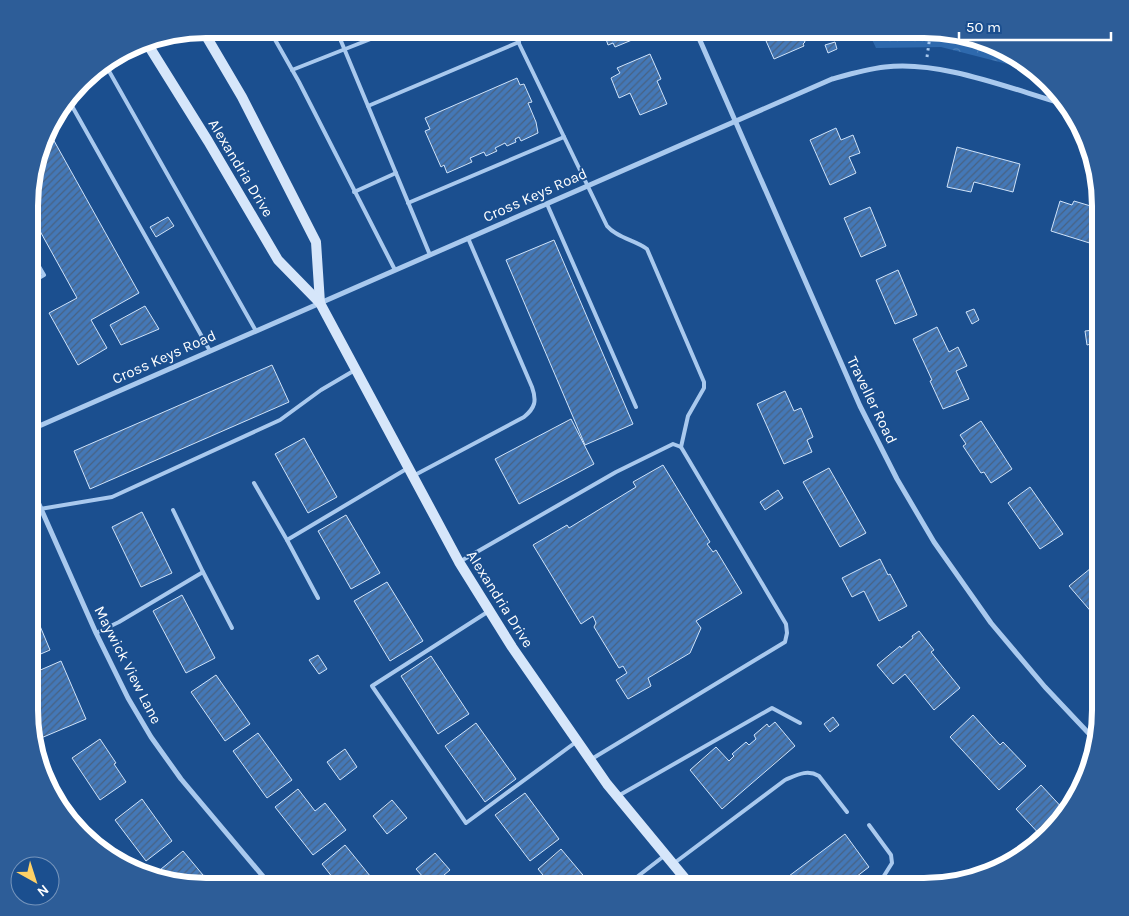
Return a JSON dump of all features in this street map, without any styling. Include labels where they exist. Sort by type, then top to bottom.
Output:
[{"type":"main road","name":"Alexandria Drive","points":[[207,38],[242,97],[316,242],[320,303]]},
{"type":"main road","name":"Alexandria Drive","points":[[149,47],[208,141],[278,260],[320,303],[459,562],[512,647],[590,760],[685,878]]},
{"type":"street","name":"Traveller Road","points":[[699,38],[860,406],[897,479],[934,542],[991,622],[1045,687],[1089,734]]},
{"type":"street","name":"Cross Keys Road","points":[[38,426],[832,79],[886,67],[948,70],[1056,102]]},
{"type":"street","name":"Maywick View Lane","points":[[38,504],[96,633],[128,698],[151,737],[181,779],[264,878]]},
{"type":"lane","points":[[274,38],[395,270]]},
{"type":"lane","points":[[339,38],[430,255]]},
{"type":"lane","points":[[292,70],[374,38]]},
{"type":"lane","points":[[517,38],[610,230],[648,250],[704,382],[704,388],[688,416],[681,447]]},
{"type":"lane","points":[[368,106],[519,42]]},
{"type":"lane","points":[[108,69],[256,331]]},
{"type":"lane","points":[[71,105],[210,351]]},
{"type":"lane","points":[[408,203],[564,137]]},
{"type":"lane","points":[[354,192],[396,173]]},
{"type":"lane","points":[[547,204],[636,407]]},
{"type":"lane","points":[[287,540],[410,472],[524,417],[532,411],[535,397],[532,387],[468,238]]},
{"type":"lane","points":[[38,265],[44,275],[38,278]]},
{"type":"lane","points":[[40,509],[112,497],[280,420],[321,390],[355,370]]},
{"type":"lane","points":[[459,562],[616,472],[673,444],[681,447],[786,624],[785,642],[590,760]]},
{"type":"lane","points":[[254,483],[318,598]]},
{"type":"lane","points":[[173,510],[232,628]]},
{"type":"lane","points":[[96,633],[119,622],[203,572]]},
{"type":"lane","points":[[489,611],[372,686],[466,823],[576,741]]},
{"type":"lane","points":[[618,796],[772,708],[800,723]]},
{"type":"lane","points":[[673,864],[784,780],[805,772],[813,772],[819,776],[847,812]]},
{"type":"lane","points":[[869,825],[891,855],[892,863],[883,878]]},
{"type":"lane","points":[[635,878],[665,854]]},
{"type":"path","points":[[925,68],[930,38]]},
{"type":"green space","points":[[871,38],[945,39],[977,46],[1018,67],[941,47],[876,48]]},
{"type":"building","points":[[606,38],[637,38],[615,47],[613,43],[608,45]]},
{"type":"building","points":[[765,38],[803,38],[804,46],[774,59]]},
{"type":"building","points":[[835,42],[837,49],[828,53],[825,45]]},
{"type":"building","points":[[650,54],[661,79],[657,81],[667,104],[640,115],[630,93],[619,98],[611,78],[620,73],[617,68]]},
{"type":"building","points":[[517,78],[520,85],[524,84],[532,102],[528,103],[536,122],[538,133],[521,141],[519,137],[515,139],[516,142],[507,146],[505,143],[495,148],[497,151],[486,156],[484,152],[470,158],[472,162],[447,173],[444,165],[441,167],[425,131],[430,129],[425,118]]},
{"type":"building","points":[[836,128],[841,140],[853,135],[860,153],[849,157],[856,173],[830,185],[810,140]]},
{"type":"building","points":[[52,137],[139,293],[91,320],[107,348],[78,365],[49,313],[77,298],[38,227],[39,184],[43,162]]},
{"type":"building","points":[[957,147],[1020,164],[1013,192],[974,182],[971,192],[947,187]]},
{"type":"building","points":[[1060,201],[1072,205],[1074,201],[1091,206],[1091,243],[1051,231]]},
{"type":"building","points":[[870,207],[886,246],[861,257],[844,218]]},
{"type":"building","points":[[168,217],[174,226],[156,237],[150,227]]},
{"type":"building","points":[[554,240],[633,424],[585,445],[506,260]]},
{"type":"building","points":[[898,270],[917,315],[895,324],[876,280]]},
{"type":"building","points":[[145,306],[159,329],[121,345],[110,325]]},
{"type":"building","points":[[974,309],[979,320],[972,324],[966,312]]},
{"type":"building","points":[[937,327],[949,352],[958,347],[967,366],[956,371],[969,399],[943,409],[913,339]]},
{"type":"building","points":[[1091,330],[1091,344],[1087,345],[1085,331]]},
{"type":"building","points":[[272,365],[289,402],[90,489],[74,451]]},
{"type":"building","points":[[785,391],[794,411],[801,408],[813,437],[807,440],[812,452],[784,464],[757,404]]},
{"type":"building","points":[[571,419],[594,464],[519,504],[495,459]]},
{"type":"building","points":[[981,421],[1012,469],[991,483],[984,472],[981,473],[963,446],[966,444],[960,435]]},
{"type":"building","points":[[304,438],[337,497],[308,513],[275,454]]},
{"type":"building","points":[[663,465],[710,542],[707,544],[713,552],[716,550],[742,593],[696,621],[701,628],[690,653],[648,678],[651,686],[628,699],[616,680],[627,673],[623,666],[619,668],[594,627],[596,623],[593,616],[581,624],[533,545],[567,525],[569,528],[636,487],[633,482]]},
{"type":"building","points":[[829,468],[866,533],[840,547],[803,482]]},
{"type":"building","points":[[1030,487],[1063,534],[1040,549],[1008,503]]},
{"type":"building","points":[[778,490],[783,498],[765,510],[760,502]]},
{"type":"building","points":[[142,512],[172,573],[141,587],[112,527]]},
{"type":"building","points":[[346,515],[380,573],[351,589],[318,531]]},
{"type":"building","points":[[880,559],[907,606],[879,621],[864,591],[852,597],[842,578]]},
{"type":"building","points":[[1092,569],[1092,612],[1069,586]]},
{"type":"building","points":[[387,582],[423,641],[390,661],[354,601]]},
{"type":"building","points":[[182,595],[215,658],[186,673],[153,611]]},
{"type":"building","points":[[40,626],[50,650],[38,655],[38,627]]},
{"type":"building","points":[[919,631],[934,650],[931,652],[960,688],[934,710],[905,674],[893,684],[877,665],[900,646],[901,648]]},
{"type":"building","points":[[318,655],[327,669],[319,674],[309,660]]},
{"type":"building","points":[[431,656],[469,714],[438,734],[401,676]]},
{"type":"building","points":[[61,661],[86,719],[40,738],[38,721],[38,671]]},
{"type":"building","points":[[216,675],[250,724],[225,741],[191,692]]},
{"type":"building","points":[[973,715],[1000,745],[1003,742],[1026,766],[999,790],[950,737]]},
{"type":"building","points":[[833,717],[839,725],[830,732],[824,724]]},
{"type":"building","points":[[775,722],[795,746],[722,809],[690,770],[716,747],[729,761],[734,756],[732,754],[746,742],[749,745],[756,739],[754,735],[767,724],[769,727]]},
{"type":"building","points":[[476,723],[516,779],[485,802],[445,746]]},
{"type":"building","points":[[258,733],[292,780],[267,798],[233,751]]},
{"type":"building","points":[[100,739],[126,782],[100,800],[72,758]]},
{"type":"building","points":[[345,749],[357,767],[340,780],[327,762]]},
{"type":"building","points":[[1041,785],[1061,807],[1038,833],[1016,809]]},
{"type":"building","points":[[298,789],[315,811],[325,803],[346,830],[313,855],[275,807]]},
{"type":"building","points":[[525,793],[559,839],[530,861],[495,815]]},
{"type":"building","points":[[142,799],[172,841],[146,861],[115,820]]},
{"type":"building","points":[[392,800],[407,818],[387,834],[373,816]]},
{"type":"building","points":[[845,834],[869,867],[855,878],[786,878]]},
{"type":"building","points":[[345,845],[372,878],[333,878],[322,864]]},
{"type":"building","points":[[561,849],[585,878],[546,878],[538,869]]},
{"type":"building","points":[[183,851],[203,875],[202,878],[195,878],[158,872]]},
{"type":"building","points":[[435,853],[450,870],[440,878],[424,878],[416,869]]}]
